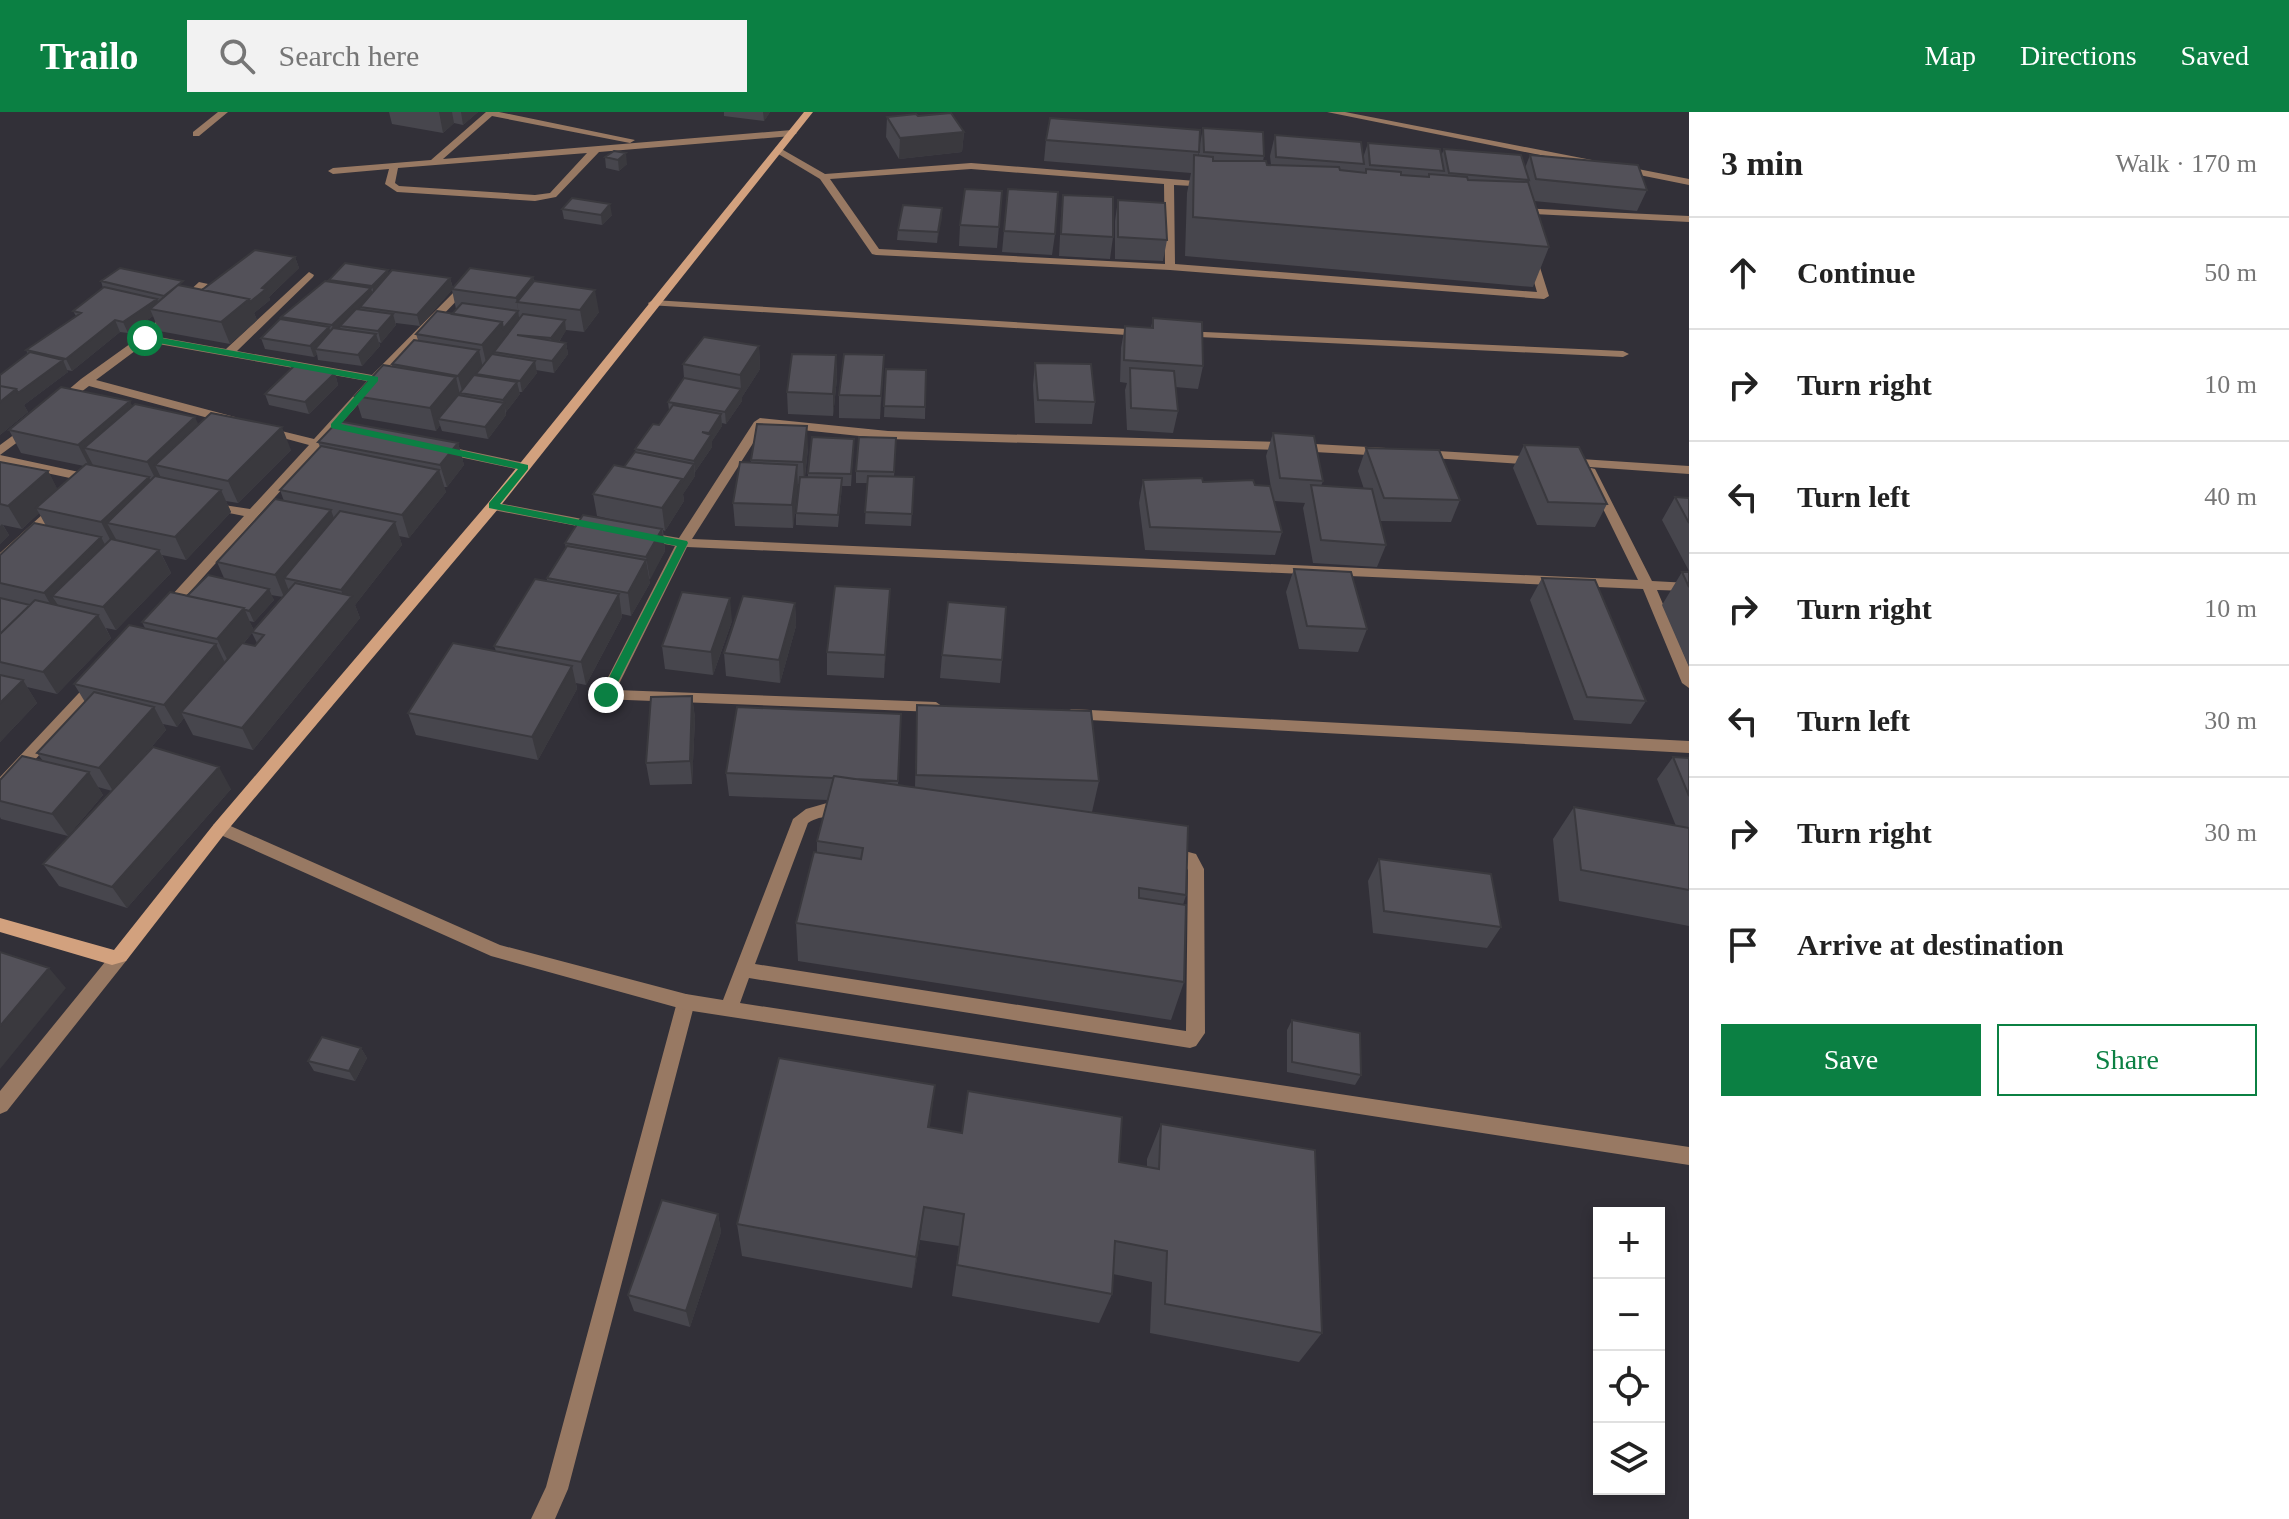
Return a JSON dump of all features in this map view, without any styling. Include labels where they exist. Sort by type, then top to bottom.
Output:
[{"type":"street","points":[[196,134],[224,112]]},
{"type":"street","points":[[0,1105],[220,828],[493,506],[809,112]]},
{"type":"street","points":[[1331,112],[1689,182]]},
{"type":"street","points":[[433,163],[490,113],[652,145]]},
{"type":"street","points":[[333,171],[792,133]]},
{"type":"street","points":[[394,166],[390,184],[397,189],[535,198],[553,195],[596,149]]},
{"type":"street","points":[[778,150],[823,177],[876,252],[1170,267],[1544,296],[1526,239]]},
{"type":"street","points":[[823,177],[971,166],[1216,185]]},
{"type":"street","points":[[1169,181],[1170,267]]},
{"type":"street","points":[[1501,209],[1689,219]]},
{"type":"street","points":[[1517,211],[1522,225]]},
{"type":"street","points":[[229,353],[309,275]]},
{"type":"street","points":[[49,411],[145,338],[203,284]]},
{"type":"street","points":[[159,617],[375,379],[461,291]]},
{"type":"street","points":[[653,303],[1151,333]]},
{"type":"street","points":[[1167,334],[1623,354]]},
{"type":"street","points":[[145,338],[375,379]]},
{"type":"street","points":[[85,381],[239,422]]},
{"type":"street","points":[[0,451],[37,421]]},
{"type":"street","points":[[946,707],[606,695],[683,543],[760,422],[888,435],[1279,446],[1689,470]]},
{"type":"street","points":[[255,426],[316,443]]},
{"type":"street","points":[[335,426],[349,429]]},
{"type":"street","points":[[422,445],[525,467]]},
{"type":"street","points":[[0,459],[105,482]]},
{"type":"street","points":[[1586,464],[1648,586],[1689,683]]},
{"type":"street","points":[[79,489],[90,479]]},
{"type":"street","points":[[0,560],[68,499]]},
{"type":"street","points":[[195,501],[254,514]]},
{"type":"street","points":[[493,506],[683,543],[1689,587]]},
{"type":"street","points":[[0,787],[106,674]]},
{"type":"street","points":[[1057,713],[1689,747]]},
{"type":"street","points":[[729,1009],[801,819],[814,810],[830,808],[861,812]]},
{"type":"street","points":[[220,828],[497,951],[686,1002],[1689,1156]]},
{"type":"street","points":[[744,970],[1190,1040],[1196,1033],[1196,869],[1190,859],[1176,853],[1144,849]]},
{"type":"street","points":[[0,925],[112,958],[120,956]]},
{"type":"street","points":[[543,1519],[557,1489],[686,1002]]},
{"type":"building","points":[[951,113],[964,132],[900,138],[887,117],[916,114]]},
{"type":"building","points":[[1050,118],[1200,130],[1199,152],[1046,140]]},
{"type":"building","points":[[1203,128],[1263,132],[1264,156],[1204,152]]},
{"type":"building","points":[[1275,135],[1361,142],[1364,164],[1276,157]]},
{"type":"building","points":[[1368,143],[1440,149],[1444,171],[1370,165]]},
{"type":"building","points":[[1444,149],[1521,155],[1529,180],[1449,173]]},
{"type":"building","points":[[614,151],[626,153],[618,160],[605,157]]},
{"type":"building","points":[[1194,155],[1213,157],[1213,161],[1266,161],[1267,165],[1339,167],[1340,170],[1366,173],[1366,169],[1401,172],[1401,175],[1429,177],[1429,174],[1467,177],[1468,180],[1528,182],[1549,247],[1193,217]]},
{"type":"building","points":[[1530,155],[1638,165],[1647,190],[1536,179]]},
{"type":"building","points":[[965,189],[1002,191],[999,227],[960,225]]},
{"type":"building","points":[[1008,189],[1058,192],[1055,234],[1004,231]]},
{"type":"building","points":[[1063,195],[1113,197],[1113,237],[1061,234]]},
{"type":"building","points":[[572,198],[610,204],[601,215],[562,209]]},
{"type":"building","points":[[1118,200],[1165,203],[1167,240],[1118,237]]},
{"type":"building","points":[[903,205],[942,208],[938,232],[898,230]]},
{"type":"building","points":[[255,250],[295,257],[250,302],[249,299],[202,290]]},
{"type":"building","points":[[345,263],[388,270],[372,286],[329,280]]},
{"type":"building","points":[[120,268],[183,281],[164,296],[101,281]]},
{"type":"building","points":[[470,268],[533,277],[516,298],[452,289]]},
{"type":"building","points":[[392,270],[450,278],[417,315],[360,307]]},
{"type":"building","points":[[325,281],[371,288],[332,325],[281,317]]},
{"type":"building","points":[[534,281],[595,290],[580,310],[517,302]]},
{"type":"building","points":[[178,285],[249,299],[221,322],[150,309]]},
{"type":"building","points":[[104,287],[157,299],[123,322],[115,320],[66,359],[26,350],[81,313],[73,311]]},
{"type":"building","points":[[462,303],[518,311],[503,329],[502,322],[452,314]]},
{"type":"building","points":[[356,309],[393,314],[378,331],[340,326]]},
{"type":"building","points":[[437,311],[502,322],[482,345],[416,334]]},
{"type":"building","points":[[523,314],[565,320],[551,338],[517,335],[566,343],[552,361],[494,352]]},
{"type":"building","points":[[1153,318],[1202,322],[1203,366],[1124,360],[1125,326],[1153,328]]},
{"type":"building","points":[[280,319],[329,327],[310,346],[261,338]]},
{"type":"building","points":[[333,328],[376,334],[358,355],[315,349]]},
{"type":"building","points":[[704,337],[759,346],[740,375],[683,364]]},
{"type":"building","points":[[414,340],[479,350],[458,376],[392,364]]},
{"type":"building","points":[[30,352],[63,360],[18,393],[16,389],[0,386],[0,375]]},
{"type":"building","points":[[492,354],[535,361],[520,381],[476,374]]},
{"type":"building","points":[[792,354],[836,355],[833,394],[787,392]]},
{"type":"building","points":[[844,354],[884,355],[881,396],[839,395]]},
{"type":"building","points":[[1035,363],[1091,364],[1095,402],[1038,400]]},
{"type":"building","points":[[295,365],[335,373],[305,402],[265,394]]},
{"type":"building","points":[[383,365],[456,377],[430,408],[355,396]]},
{"type":"building","points":[[1130,368],[1174,371],[1178,411],[1131,408]]},
{"type":"building","points":[[886,369],[926,370],[925,407],[884,406]]},
{"type":"building","points":[[474,375],[517,382],[503,400],[460,393]]},
{"type":"building","points":[[684,378],[741,389],[725,412],[668,402]]},
{"type":"building","points":[[0,386],[16,389],[0,402]]},
{"type":"building","points":[[61,387],[130,401],[78,445],[9,430]]},
{"type":"building","points":[[458,395],[504,403],[485,427],[438,419]]},
{"type":"building","points":[[135,404],[195,417],[147,462],[84,448]]},
{"type":"building","points":[[673,405],[721,414],[709,433],[702,432],[711,435],[694,461],[635,449],[653,424],[659,425]]},
{"type":"building","points":[[211,413],[282,427],[228,481],[155,465]]},
{"type":"building","points":[[338,421],[458,443],[440,465],[318,442]]},
{"type":"building","points":[[757,424],[807,426],[803,462],[751,460]]},
{"type":"building","points":[[1273,433],[1314,436],[1323,481],[1280,478]]},
{"type":"building","points":[[812,437],[854,439],[851,474],[808,473]]},
{"type":"building","points":[[859,437],[896,438],[894,472],[856,471]]},
{"type":"building","points":[[1524,445],[1579,447],[1607,504],[1548,502]]},
{"type":"building","points":[[321,446],[439,470],[402,515],[280,490]]},
{"type":"building","points":[[1366,448],[1439,450],[1460,500],[1384,498]]},
{"type":"building","points":[[635,452],[694,464],[682,482],[682,479],[624,467]]},
{"type":"building","points":[[0,462],[48,471],[8,506],[0,504]]},
{"type":"building","points":[[740,462],[797,465],[792,505],[733,503]]},
{"type":"building","points":[[86,464],[149,477],[101,522],[36,508]]},
{"type":"building","points":[[614,465],[682,479],[662,508],[593,494]]},
{"type":"building","points":[[155,476],[221,490],[175,537],[107,523]]},
{"type":"building","points":[[868,476],[914,477],[912,514],[865,512]]},
{"type":"building","points":[[800,477],[842,478],[838,515],[796,513]]},
{"type":"building","points":[[1202,478],[1203,482],[1253,480],[1255,485],[1270,486],[1282,532],[1150,527],[1143,480]]},
{"type":"building","points":[[1311,485],[1372,489],[1386,545],[1321,540]]},
{"type":"building","points":[[1675,497],[1689,498],[1689,523]]},
{"type":"building","points":[[275,499],[331,510],[275,575],[217,562]]},
{"type":"building","points":[[340,511],[395,522],[341,590],[284,578]]},
{"type":"building","points":[[583,515],[662,529],[646,557],[565,543]]},
{"type":"building","points":[[34,523],[101,537],[44,593],[0,583],[0,555]]},
{"type":"building","points":[[111,539],[159,550],[103,607],[52,596]]},
{"type":"building","points":[[567,546],[646,560],[628,593],[547,578]]},
{"type":"building","points":[[1294,569],[1351,572],[1367,629],[1307,626]]},
{"type":"building","points":[[1682,572],[1689,572],[1689,587]]},
{"type":"building","points":[[208,575],[269,589],[249,611],[187,596]]},
{"type":"building","points":[[1542,578],[1595,580],[1646,701],[1587,697]]},
{"type":"building","points":[[535,579],[619,594],[581,662],[494,646]]},
{"type":"building","points":[[295,583],[352,596],[242,728],[181,712],[242,643],[255,646],[264,635],[252,632]]},
{"type":"building","points":[[835,586],[890,589],[885,655],[827,652]]},
{"type":"building","points":[[170,592],[244,608],[217,639],[142,622]]},
{"type":"building","points":[[682,592],[730,598],[711,652],[662,646]]},
{"type":"building","points":[[743,596],[795,603],[779,660],[724,653]]},
{"type":"building","points":[[0,598],[30,605],[0,634]]},
{"type":"building","points":[[35,600],[98,615],[43,672],[0,662],[0,634]]},
{"type":"building","points":[[948,602],[1006,607],[1002,660],[942,655]]},
{"type":"building","points":[[129,625],[216,644],[164,705],[74,684]]},
{"type":"building","points":[[453,643],[572,666],[532,737],[408,713]]},
{"type":"building","points":[[0,675],[23,680],[0,703]]},
{"type":"building","points":[[94,692],[154,707],[99,768],[37,753]]},
{"type":"building","points":[[692,696],[690,761],[646,763],[651,697]]},
{"type":"building","points":[[917,705],[1091,711],[1099,781],[916,775]]},
{"type":"building","points":[[737,707],[901,714],[898,781],[726,773]]},
{"type":"building","points":[[153,747],[219,767],[112,887],[43,864]]},
{"type":"building","points":[[22,756],[89,772],[52,814],[0,801],[0,780]]},
{"type":"building","points":[[1673,757],[1689,758],[1689,796]]},
{"type":"building","points":[[834,776],[1188,826],[1186,895],[1139,888],[1139,898],[1186,905],[1184,982],[796,923],[814,852],[861,859],[863,848],[817,841]]},
{"type":"building","points":[[1574,807],[1689,828],[1689,890],[1581,870]]},
{"type":"building","points":[[1379,859],[1491,874],[1501,927],[1384,911]]},
{"type":"building","points":[[0,952],[49,968],[0,1026]]},
{"type":"building","points":[[1292,1020],[1360,1033],[1361,1075],[1292,1062]]},
{"type":"building","points":[[322,1037],[361,1048],[349,1071],[308,1061]]},
{"type":"building","points":[[779,1058],[935,1085],[928,1127],[962,1133],[968,1091],[1122,1117],[1119,1162],[1159,1169],[1161,1124],[1315,1150],[1322,1333],[1165,1304],[1167,1251],[1115,1241],[1112,1294],[957,1265],[964,1214],[924,1207],[916,1257],[737,1224]]},
{"type":"building","points":[[662,1200],[718,1214],[686,1311],[628,1295]]},
{"type":"route","points":[[145,338],[375,379],[335,426],[525,467],[493,506],[683,543],[606,695]]}]
